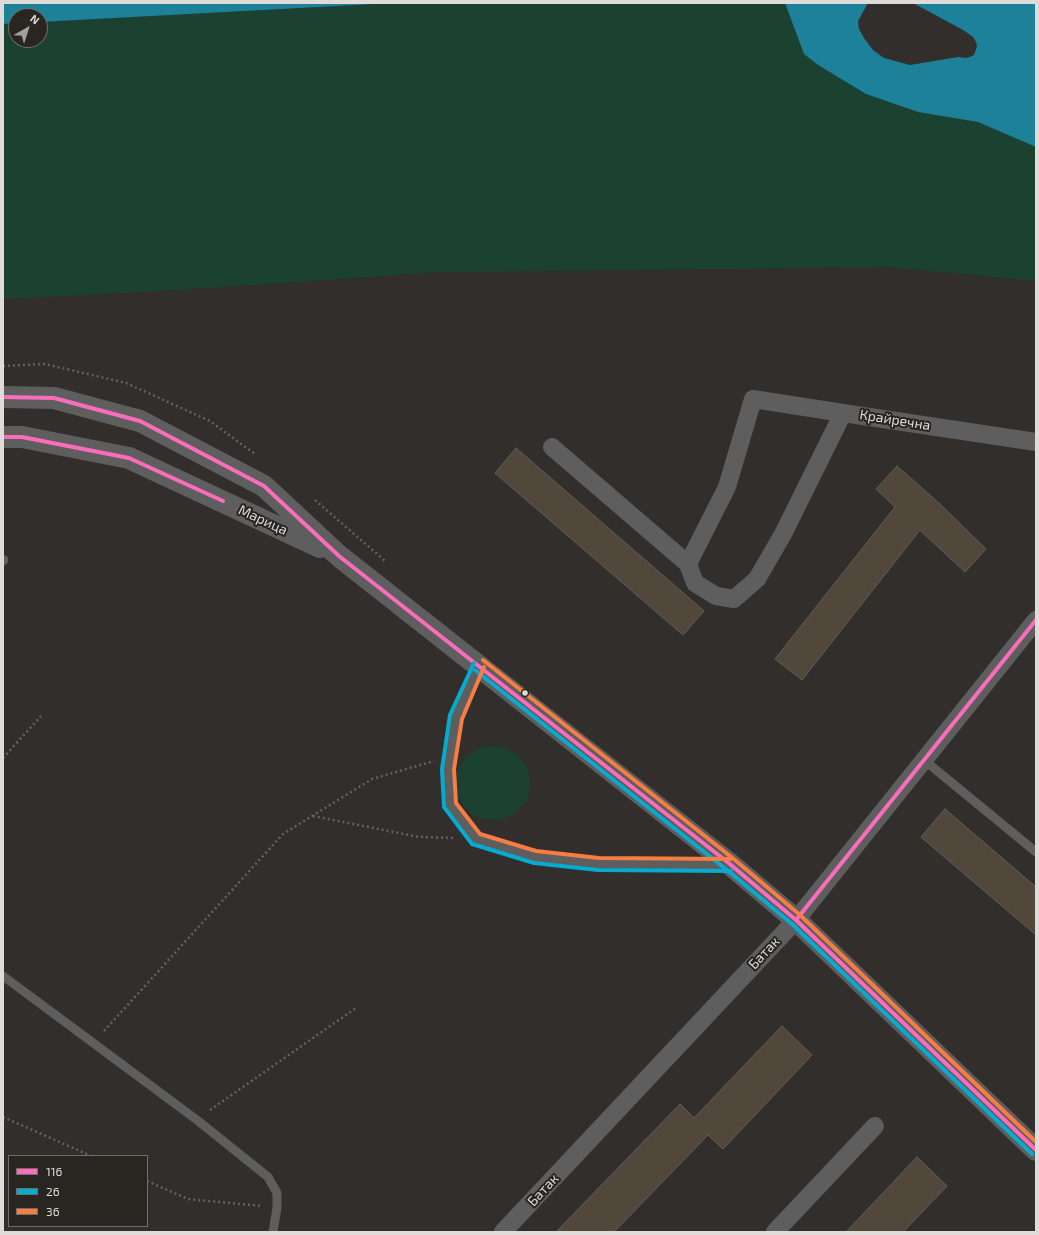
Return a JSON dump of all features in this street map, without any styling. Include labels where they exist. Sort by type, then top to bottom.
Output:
[{"type":"street","name":"Марица","points":[[3,397],[54,398],[140,421],[264,486],[339,556],[731,865],[796,920],[1036,1150]]},
{"type":"street","name":"Крайречна","points":[[688,564],[727,487],[753,399],[1036,442]]},
{"type":"street","points":[[552,447],[688,564],[695,583],[716,596],[734,599],[757,579],[783,534],[843,412]]},
{"type":"street","name":"Марица","points":[[3,437],[22,437],[129,458],[339,556]]},
{"type":"street","name":"Батак","points":[[504,1232],[796,920],[1036,620]]},
{"type":"street","points":[[775,1232],[876,1126]]},
{"type":"lane","points":[[479,665],[456,718],[448,769],[450,805],[476,839],[535,858],[592,864],[731,865]]},
{"type":"lane","points":[[924,760],[1036,852]]},
{"type":"lane","points":[[3,976],[196,1120],[268,1177],[276,1193],[277,1208],[273,1232]]},
{"type":"path","points":[[3,758],[41,716]]},
{"type":"path","points":[[93,1043],[283,834],[372,779],[450,756]]},
{"type":"path","points":[[312,816],[419,837],[476,839]]},
{"type":"path","points":[[196,1120],[356,1008]]},
{"type":"path","points":[[3,1117],[89,1155]]},
{"type":"path","points":[[148,1181],[188,1199],[277,1208]]},
{"type":"green space","points":[[393,3],[785,3],[804,54],[818,65],[866,94],[918,112],[978,122],[1036,147],[1036,281],[890,267],[438,272],[178,290],[3,299],[3,24],[8,24],[8,48],[48,48],[48,22]]},
{"type":"green space","points":[[493,746],[514,752],[524,762],[530,783],[524,804],[514,814],[493,820],[472,814],[462,804],[456,783],[462,762],[472,752]]},
{"type":"water","points":[[3,3],[393,3],[48,22],[48,8],[8,8],[8,24],[3,24]]},
{"type":"water","points":[[785,3],[868,3],[858,21],[859,29],[864,38],[873,50],[884,58],[910,65],[958,57],[967,58],[974,55],[977,46],[973,37],[963,30],[913,3],[1036,3],[1036,147],[978,122],[918,112],[866,94],[818,65],[804,54]]},
{"type":"building","points":[[516,448],[704,611],[683,635],[495,473]]},
{"type":"building","points":[[897,466],[940,504],[986,549],[965,572],[920,530],[802,680],[775,659],[895,507],[876,489]]},
{"type":"building","points":[[945,809],[1036,887],[1036,935],[921,837]]},
{"type":"building","points":[[782,1026],[812,1055],[723,1149],[708,1135],[614,1232],[556,1232],[680,1104],[694,1118]]},
{"type":"building","points":[[917,1157],[947,1186],[903,1232],[846,1232]]},
{"type":"transit line","name":"116","points":[[3,397],[54,398],[140,421],[264,486],[339,556],[731,865],[796,920],[1036,1150]]},
{"type":"transit line","name":"116","points":[[3,437],[22,437],[129,458],[223,501]]},
{"type":"transit line","name":"116","points":[[796,920],[1036,620]]},
{"type":"transit line","name":"36","points":[[483,660],[735,860],[800,915],[1036,1142]]},
{"type":"transit line","name":"26","points":[[474,663],[450,715],[442,769],[444,807],[472,844],[534,863],[598,870],[731,871]]},
{"type":"transit line","name":"36","points":[[484,667],[462,719],[454,769],[456,803],[480,834],[536,851],[599,858],[731,859]]},
{"type":"transit line","name":"26","points":[[475,670],[727,870],[792,924],[1032,1154]]}]
